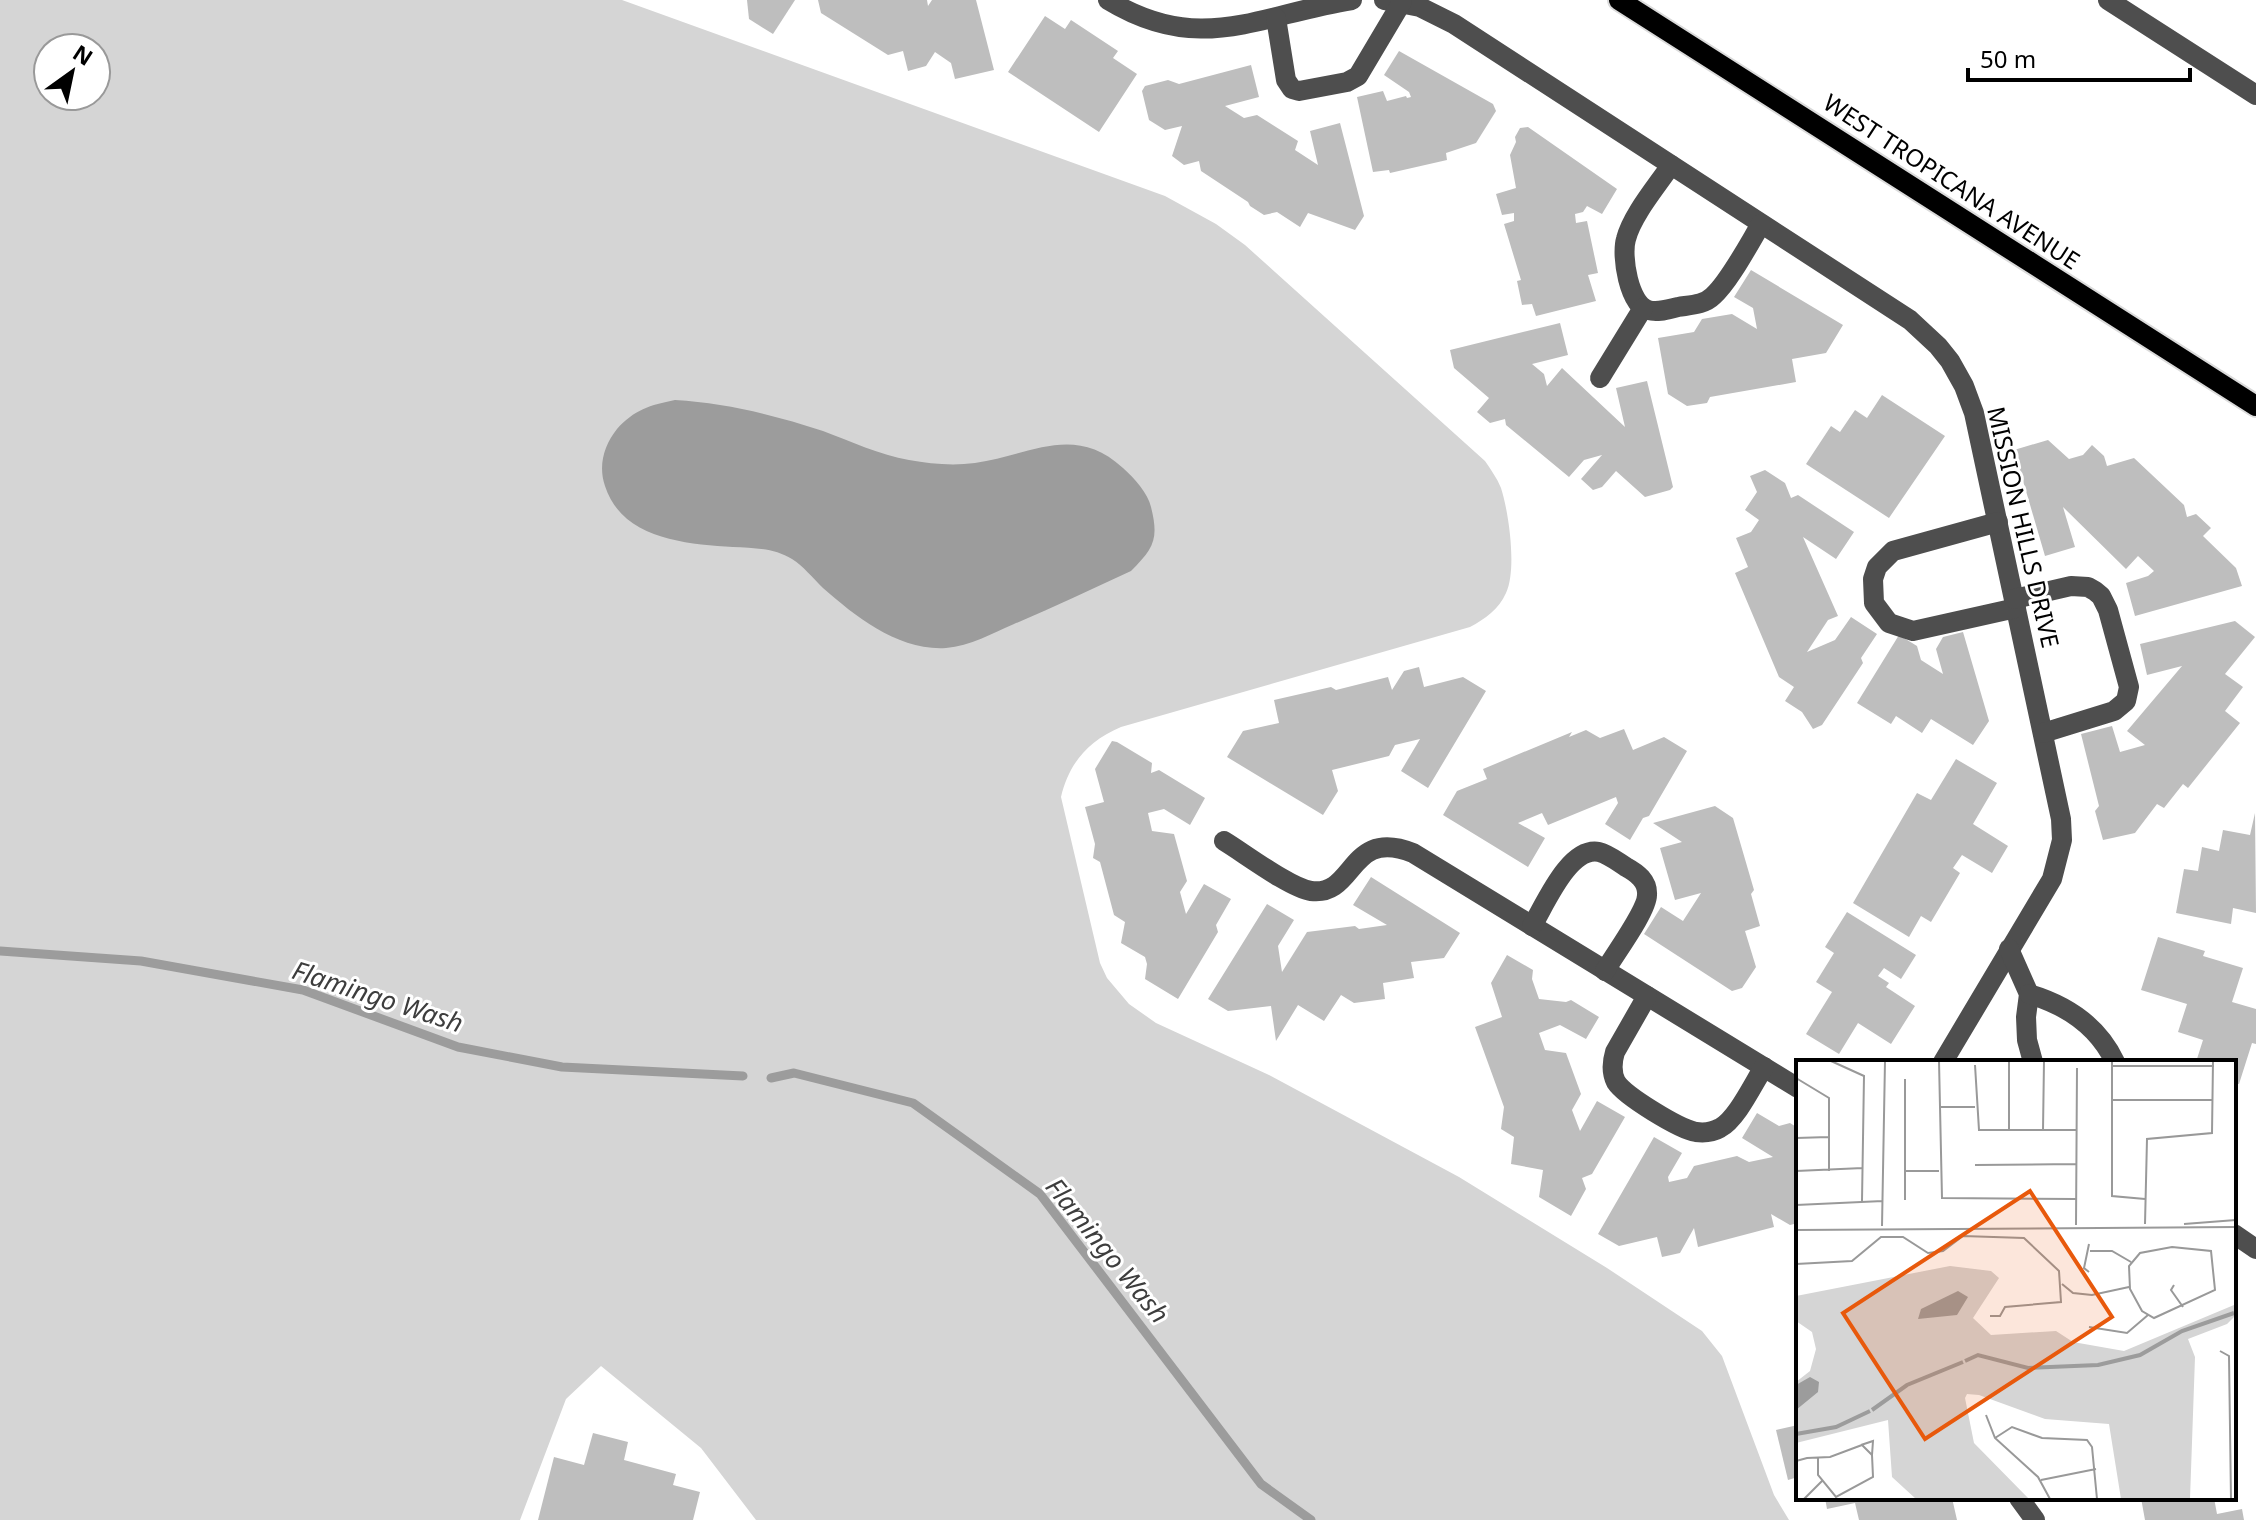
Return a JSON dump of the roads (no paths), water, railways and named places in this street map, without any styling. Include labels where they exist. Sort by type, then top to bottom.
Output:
[{"type":"main road","name":"WEST TROPICANA AVENUE","points":[[1619,0],[2256,406]]},
{"type":"street","points":[[1108,0],[1150,21],[1190,30],[1226,28],[1352,0]]},
{"type":"street","points":[[2108,0],[2256,95]]},
{"type":"street","points":[[1276,18],[1286,80],[1292,89],[1305,90],[1347,82],[1358,76],[1393,1]]},
{"type":"street","name":"MISSION HILLS DRIVE","points":[[1393,1],[1438,14],[1910,320],[1938,346],[1964,386],[1974,413],[1998,522],[2061,819],[2062,840],[2052,879],[1944,1060]]},
{"type":"street","points":[[1671,165],[1632,223],[1625,241],[1632,294],[1636,303],[1643,308],[1656,311],[1709,300],[1761,224]]},
{"type":"street","points":[[1600,378],[1643,308]]},
{"type":"street","points":[[1998,522],[1893,551],[1884,558],[1873,579],[1874,603],[1889,623],[1913,631],[2071,586],[2080,585],[2095,591],[2108,610],[2129,687],[2126,701],[2114,711],[2043,733]]},
{"type":"street","points":[[1224,841],[1294,884],[1313,891],[1335,886],[1367,852],[1390,846],[1402,848],[1796,1087]]},
{"type":"street","points":[[1532,926],[1574,859],[1582,853],[1598,852],[1616,861],[1643,880],[1647,895],[1643,909],[1605,971]]},
{"type":"street","points":[[2009,949],[2029,994],[2027,1040],[2032,1060]]},
{"type":"street","points":[[2029,994],[2049,1000],[2085,1022],[2114,1060]]},
{"type":"street","points":[[1647,996],[1615,1052],[1612,1070],[1625,1092],[1687,1129],[1698,1132],[1718,1129],[1732,1117],[1764,1067]]},
{"type":"street","points":[[2236,1235],[2256,1249]]},
{"type":"street","points":[[2020,1500],[2035,1520]]},
{"type":"waterway","name":"Flamingo Wash","points":[[0,951],[141,961],[303,990],[458,1047],[562,1067],[743,1076]]},
{"type":"waterway","name":"Flamingo Wash","points":[[771,1078],[794,1073],[913,1103],[1040,1194],[1261,1484],[1311,1520]]}]
